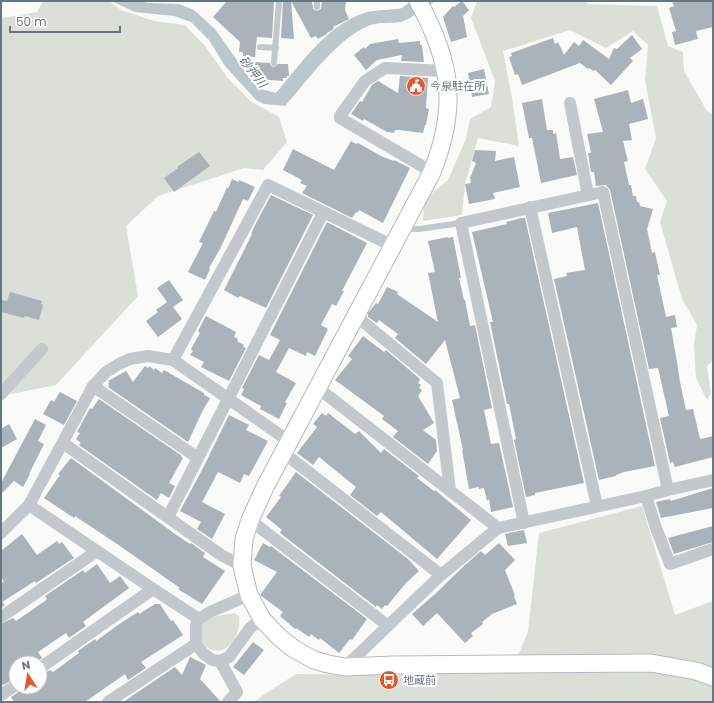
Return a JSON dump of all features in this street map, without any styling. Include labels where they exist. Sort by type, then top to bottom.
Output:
[{"type":"street","points":[[422,8],[439,46],[446,71],[449,99],[447,122],[440,153],[432,172],[265,487],[250,520],[244,539],[242,566],[249,595],[262,619],[279,637],[294,649],[314,660],[345,667],[651,663],[696,670],[713,676]]},
{"type":"street","points":[[432,172],[340,118],[340,116],[365,82],[385,68],[446,71]]},
{"type":"street","points":[[570,103],[588,195]]},
{"type":"street","points":[[173,360],[268,185],[393,246]]},
{"type":"street","points":[[524,523],[462,223],[530,207],[603,192],[668,490]]},
{"type":"street","points":[[530,207],[597,506]]},
{"type":"street","points":[[168,517],[324,213]]},
{"type":"street","points":[[356,316],[437,383],[450,491]]},
{"type":"street","points":[[1,394],[42,349]]},
{"type":"street","points":[[1,533],[29,505],[94,386],[106,372],[119,364],[130,359],[148,356],[173,360],[228,400],[441,575]]},
{"type":"street","points":[[94,386],[198,458]]},
{"type":"street","points":[[318,388],[498,528]]},
{"type":"street","points":[[63,443],[221,555],[242,566]]},
{"type":"street","points":[[345,667],[387,625],[441,575],[498,528],[713,480]]},
{"type":"street","points":[[646,496],[656,528],[670,564],[713,549]]},
{"type":"street","points":[[29,505],[200,619]]},
{"type":"street","points":[[250,520],[387,625]]},
{"type":"street","points":[[1,617],[97,551]]},
{"type":"street","points":[[48,662],[153,589]]},
{"type":"street","points":[[249,595],[210,612],[200,619],[196,625],[196,644],[203,653],[212,660],[220,661],[229,657],[250,628],[262,619]]},
{"type":"street","points":[[108,702],[196,644]]},
{"type":"street","points":[[220,661],[238,692],[228,702]]},
{"type":"lane","points":[[274,63],[279,1]]},
{"type":"lane","points":[[260,47],[276,48]]},
{"type":"lane","points":[[402,229],[419,229],[462,223]]},
{"type":"shaded area","points":[[43,1],[109,1],[121,10],[154,21],[185,25],[205,46],[227,77],[250,101],[279,117],[287,142],[263,170],[244,168],[158,196],[126,226],[138,296],[56,385],[1,396],[1,18],[37,12]]},
{"type":"shaded area","name":"砂押川","points":[[111,1],[140,1],[149,3],[179,4],[194,10],[215,29],[253,83],[261,89],[276,93],[305,58],[326,36],[350,19],[368,12],[399,9],[413,1],[435,1],[404,21],[397,23],[372,24],[356,32],[334,50],[285,106],[264,104],[256,100],[225,66],[209,40],[191,22],[174,16],[135,12]]},
{"type":"shaded area","points":[[477,1],[586,1],[588,4],[657,6],[668,46],[683,52],[684,71],[707,111],[713,114],[713,361],[707,366],[711,393],[707,400],[696,378],[694,344],[697,325],[682,299],[660,222],[667,201],[645,169],[656,138],[645,80],[648,45],[633,31],[606,48],[570,30],[503,51],[519,146],[478,138],[465,184],[462,215],[423,221],[424,200],[448,180],[466,139],[470,119],[491,107],[495,81],[471,18]]},
{"type":"shaded area","points":[[642,506],[675,615],[713,601],[713,702],[255,702],[263,695],[296,674],[385,675],[511,672],[528,632],[539,533]]},
{"type":"shaded area","points":[[234,613],[239,616],[239,627],[235,637],[228,646],[221,650],[213,650],[206,646],[201,640],[200,633],[202,626],[210,619]]},
{"type":"building","points":[[227,1],[274,1],[272,38],[257,37],[255,57],[243,56],[243,52],[239,52],[240,42],[213,17]]},
{"type":"building","points":[[283,1],[291,1],[294,39],[281,38]]},
{"type":"building","points":[[291,1],[312,1],[313,9],[317,11],[321,9],[322,1],[346,1],[345,10],[349,19],[333,27],[334,29],[318,39],[316,36],[311,38]]},
{"type":"building","points":[[462,1],[469,10],[463,16],[467,37],[451,42],[443,17],[453,6],[454,7]]},
{"type":"building","points":[[672,1],[713,1],[713,27],[696,31],[698,39],[675,45],[672,32],[676,31],[669,8],[674,6]]},
{"type":"building","points":[[632,35],[642,49],[630,58],[633,61],[611,85],[595,70],[588,69],[580,63],[522,85],[518,74],[515,75],[509,57],[512,56],[511,53],[553,38],[555,44],[558,42],[564,55],[574,42],[579,46],[583,40],[609,59],[614,48],[617,49]]},
{"type":"building","points":[[398,39],[399,43],[420,41],[420,45],[422,45],[424,62],[401,61],[402,55],[377,60],[366,70],[354,55],[364,47],[365,49],[370,44]]},
{"type":"building","points":[[254,62],[270,63],[271,66],[274,67],[278,64],[288,64],[289,76],[287,76],[287,78],[283,78],[283,81],[257,79],[257,75],[253,75]]},
{"type":"building","points":[[484,69],[489,94],[472,97],[468,73]]},
{"type":"building","points":[[400,76],[428,78],[426,108],[429,109],[423,133],[399,130],[395,130],[394,133],[387,132],[364,119],[363,121],[351,114],[360,101],[362,102],[372,85],[378,81],[398,93]]},
{"type":"building","points":[[628,90],[631,103],[643,99],[648,119],[629,124],[632,140],[623,141],[628,161],[624,162],[629,185],[631,185],[633,196],[636,196],[637,202],[639,202],[640,206],[653,209],[647,229],[652,253],[655,252],[660,275],[657,275],[666,317],[675,315],[677,327],[671,328],[686,410],[693,409],[700,439],[713,436],[713,457],[675,467],[673,462],[670,463],[660,418],[669,416],[658,368],[649,369],[610,190],[606,185],[596,186],[594,172],[591,172],[588,153],[591,153],[587,134],[603,132],[594,99]]},
{"type":"building","points":[[542,99],[547,130],[553,130],[553,134],[556,133],[560,159],[573,157],[577,175],[541,183],[532,138],[529,138],[522,103]]},
{"type":"building","points":[[351,141],[410,168],[383,223],[359,210],[352,218],[302,193],[307,186],[300,183],[302,180],[283,170],[293,149],[334,170]]},
{"type":"building","points":[[475,150],[496,151],[495,161],[514,157],[520,187],[493,193],[495,199],[469,204],[465,184],[471,183],[470,178],[476,163],[472,161]]},
{"type":"building","points":[[199,152],[210,166],[174,192],[164,178]]},
{"type":"building","points":[[232,179],[239,182],[239,180],[255,187],[248,201],[243,199],[221,247],[209,268],[210,269],[205,280],[188,272],[203,243],[199,242]]},
{"type":"building","points":[[271,195],[313,215],[266,308],[240,296],[238,298],[224,290]]},
{"type":"building","points":[[598,203],[655,466],[624,472],[616,476],[599,480],[554,279],[567,276],[566,273],[585,270],[577,227],[552,233],[548,213]]},
{"type":"building","points":[[525,218],[584,483],[535,493],[535,495],[526,497],[514,440],[516,439],[509,404],[507,404],[490,322],[493,322],[472,232],[507,224],[506,222]]},
{"type":"building","points":[[327,222],[367,243],[342,291],[344,291],[336,306],[332,304],[321,325],[328,329],[315,356],[307,352],[306,356],[289,348],[276,372],[296,383],[285,402],[287,403],[279,419],[260,409],[261,406],[241,395],[244,389],[242,388],[259,355],[269,360],[280,340],[270,335]]},
{"type":"building","points":[[453,237],[461,278],[459,278],[470,326],[475,325],[492,408],[484,410],[491,444],[499,443],[513,507],[491,512],[489,499],[487,501],[484,488],[479,489],[479,487],[469,489],[463,450],[452,400],[460,398],[445,340],[426,364],[395,338],[398,334],[379,320],[377,323],[368,317],[368,313],[376,303],[378,304],[387,287],[398,292],[397,294],[438,322],[428,273],[435,272],[428,241]]},
{"type":"building","points":[[169,280],[183,300],[173,307],[182,319],[158,337],[146,321],[158,312],[156,310],[167,302],[157,288]]},
{"type":"building","points":[[10,292],[42,301],[41,304],[43,305],[39,320],[1,312],[1,300],[7,301]]},
{"type":"building","points":[[206,316],[236,332],[234,337],[238,339],[237,341],[244,345],[243,347],[246,348],[229,381],[201,367],[204,362],[190,355],[193,351],[191,349],[200,333],[198,331]]},
{"type":"building","points":[[363,336],[384,352],[386,350],[420,379],[418,383],[421,385],[419,388],[422,390],[418,396],[434,423],[423,430],[436,440],[437,451],[428,464],[393,437],[398,431],[382,419],[384,416],[335,380],[352,359],[348,356]]},
{"type":"building","points":[[145,366],[148,368],[149,366],[154,370],[155,368],[162,373],[164,370],[210,398],[188,442],[108,387],[108,383],[110,383],[108,381],[126,371],[133,382]]},
{"type":"building","points":[[60,392],[77,401],[64,425],[43,414],[51,400],[54,402]]},
{"type":"building","points":[[99,399],[182,456],[181,457],[183,458],[169,483],[175,486],[169,498],[161,493],[157,500],[79,445],[81,443],[76,439],[80,433],[77,432],[90,408],[92,409]]},
{"type":"building","points":[[322,413],[326,416],[328,413],[355,434],[359,431],[381,453],[384,449],[419,476],[417,478],[434,491],[435,490],[471,520],[437,559],[381,512],[377,516],[350,495],[356,487],[319,457],[313,465],[297,453],[317,427],[313,424]]},
{"type":"building","points":[[229,415],[249,425],[246,430],[268,441],[249,476],[244,474],[240,483],[218,472],[202,502],[225,514],[212,539],[197,529],[201,522],[180,511]]},
{"type":"building","points":[[35,419],[46,425],[38,441],[44,444],[23,487],[14,481],[1,494],[1,483]]},
{"type":"building","points":[[9,424],[17,439],[1,448],[1,429]]},
{"type":"building","points":[[71,458],[175,534],[205,553],[203,557],[225,571],[202,604],[178,589],[180,588],[120,546],[75,516],[74,518],[44,498],[60,475],[58,474]]},
{"type":"building","points":[[296,472],[408,559],[419,571],[406,583],[387,606],[385,605],[382,609],[377,605],[376,607],[280,533],[282,530],[266,517],[281,497],[279,496]]},
{"type":"building","points":[[713,488],[713,508],[661,518],[656,502],[670,499],[671,501]]},
{"type":"building","points":[[713,526],[713,542],[674,554],[668,538]]},
{"type":"building","points":[[524,530],[527,543],[508,546],[505,534]]},
{"type":"building","points":[[22,534],[37,555],[57,541],[59,544],[62,542],[74,558],[36,583],[35,581],[2,602],[5,605],[1,608],[1,584],[4,581],[1,577],[1,551]]},
{"type":"building","points":[[263,543],[270,547],[271,546],[367,619],[352,640],[350,639],[339,653],[320,638],[319,640],[311,634],[309,637],[296,628],[295,629],[280,616],[283,612],[260,595],[277,572],[254,560]]},
{"type":"building","points":[[499,543],[515,560],[505,570],[517,604],[492,614],[482,622],[483,624],[471,633],[473,636],[465,643],[437,613],[423,626],[412,614],[481,551],[485,555]]},
{"type":"building","points":[[97,564],[110,583],[120,576],[129,588],[83,622],[86,626],[69,638],[66,633],[38,652],[40,655],[8,655],[8,682],[3,685],[1,683],[1,624],[13,618],[16,621],[45,601],[47,599],[45,596],[83,570],[85,573]]},
{"type":"building","points":[[155,604],[160,604],[171,621],[173,620],[183,635],[141,662],[146,668],[128,680],[125,674],[85,702],[14,702],[11,697],[14,695],[48,695],[48,671],[50,670],[53,672],[95,639],[96,641],[138,612],[139,614]]},
{"type":"building","points":[[253,642],[264,650],[244,675],[233,667]]},
{"type":"building","points":[[190,657],[206,665],[200,679],[221,702],[123,702],[175,667],[182,675]]},
{"type":"place","name":"今泉駐在所","points":[[416,86]]},
{"type":"place","name":"地蔵前","points":[[389,680]]}]
